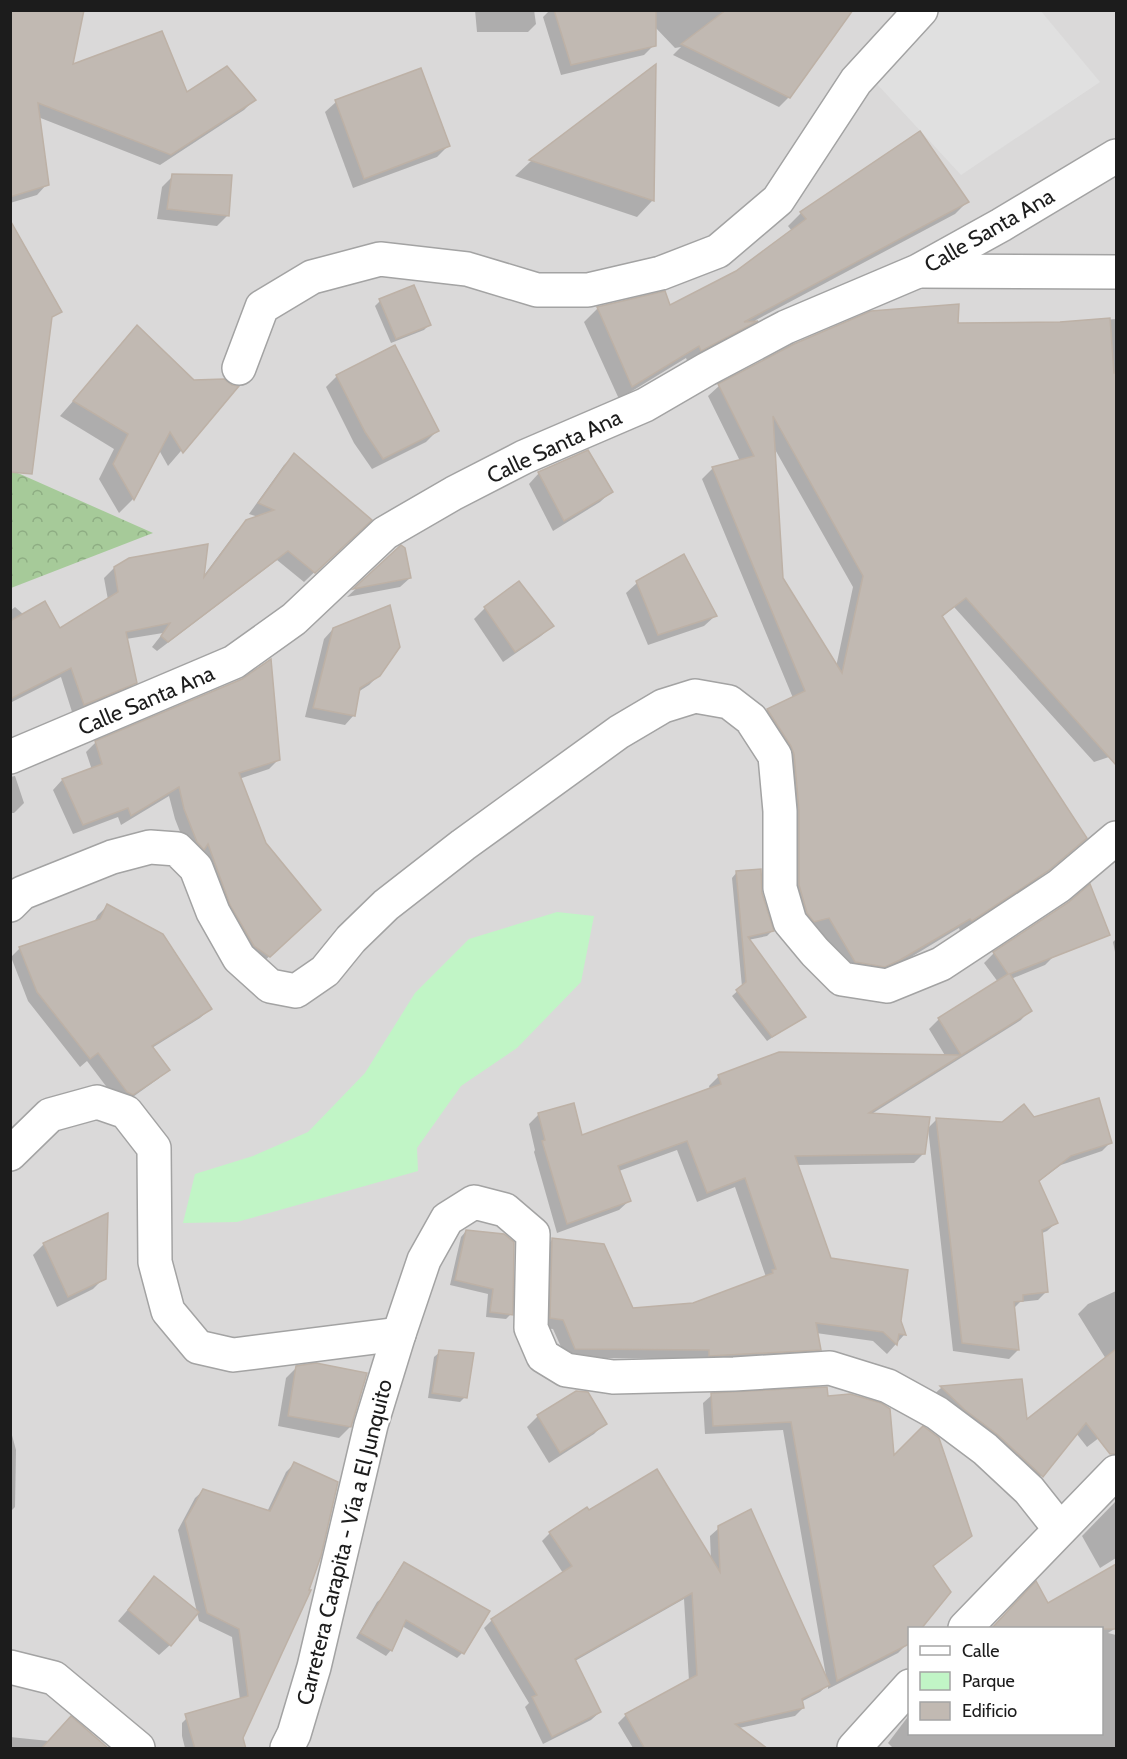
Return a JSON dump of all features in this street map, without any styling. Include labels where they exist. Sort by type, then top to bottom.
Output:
[{"type":"street","points":[[239,368],[262,307],[312,277],[380,259],[467,269],[537,290],[588,290],[661,273],[718,251],[778,200],[856,81],[921,10]]},
{"type":"street","name":"Calle Santa Ana","points":[[10,757],[234,662],[294,619],[385,533],[454,493],[524,457],[645,405],[786,327],[918,271],[1001,225],[1116,156]]},
{"type":"street","points":[[918,271],[1116,272]]},
{"type":"street","points":[[10,905],[22,892],[112,857],[150,848],[177,849],[196,868],[213,912],[239,958],[270,986],[296,991],[325,971],[351,939],[386,905],[463,845],[619,732],[663,706],[694,696],[729,702],[751,719],[775,756],[780,812],[780,888],[790,922],[842,979],[887,986],[940,964],[1059,886],[1116,838]]},
{"type":"street","points":[[10,1154],[50,1114],[97,1102],[126,1112],[154,1148],[155,1262],[168,1311],[198,1347],[233,1355],[399,1334]]},
{"type":"street","name":"Carretera Carapita - Vía a El Junquito","points":[[287,1749],[294,1734],[314,1668],[371,1425],[424,1260],[447,1219],[474,1202],[505,1210],[533,1234],[531,1328],[543,1356],[566,1370],[614,1377],[734,1374],[831,1368],[888,1386],[938,1413],[984,1449],[1029,1490],[1060,1529]]},
{"type":"street","points":[[967,1627],[1116,1472]]},
{"type":"street","points":[[10,1667],[54,1678],[138,1749]]},
{"type":"street","points":[[854,1749],[908,1687]]},
{"type":"shaded area","points":[[1040,10],[1100,82],[961,175],[865,71],[918,11]]},
{"type":"shaded area","points":[[11,11],[1116,11],[1116,1748],[11,1748]]},
{"type":"green space","points":[[11,470],[153,533],[11,588]]},
{"type":"green space","points":[[557,912],[594,916],[581,982],[517,1048],[461,1086],[417,1148],[418,1171],[237,1222],[183,1223],[195,1174],[253,1156],[308,1132],[365,1073],[415,993],[469,939]]},
{"type":"building","points":[[10,10],[84,10],[73,64],[162,31],[187,92],[227,66],[256,100],[171,155],[38,103],[49,185],[10,197]]},
{"type":"building","points":[[554,10],[656,10],[656,46],[571,65]]},
{"type":"building","points":[[726,10],[853,10],[790,98],[681,44]]},
{"type":"building","points":[[656,64],[654,201],[529,160]]},
{"type":"building","points":[[421,68],[450,146],[364,179],[335,100]]},
{"type":"building","points":[[920,131],[969,202],[744,322],[758,321],[701,351],[699,346],[632,387],[597,307],[665,291],[670,305],[736,271],[806,219],[800,212]]},
{"type":"building","points":[[172,174],[232,175],[229,216],[167,209]]},
{"type":"building","points":[[10,220],[62,312],[52,317],[32,474],[10,472]]},
{"type":"building","points":[[414,285],[431,325],[396,339],[379,299]]},
{"type":"building","points":[[959,304],[958,323],[1060,322],[1110,318],[1114,373],[1116,373],[1116,765],[966,598],[942,616],[1087,838],[1048,871],[972,921],[970,919],[885,967],[855,962],[829,918],[814,922],[807,913],[799,885],[799,811],[794,754],[767,709],[805,691],[712,467],[754,456],[718,384],[794,344],[871,311]],"holes":[[[773,416],[863,576],[842,673],[783,578]]]},
{"type":"building","points":[[137,325],[194,380],[224,379],[232,385],[239,386],[183,453],[170,432],[134,500],[113,464],[128,434],[73,401]]},
{"type":"building","points":[[395,345],[439,431],[383,459],[365,432],[336,375]]},
{"type":"building","points":[[588,450],[613,492],[564,521],[538,472]]},
{"type":"building","points":[[294,453],[372,520],[315,573],[288,551],[168,642],[161,636],[170,623],[126,632],[137,683],[84,705],[71,668],[10,699],[10,621],[45,601],[60,628],[118,592],[114,567],[129,558],[208,544],[204,577],[246,520],[274,510],[258,503]]},
{"type":"building","points":[[401,545],[405,548],[411,578],[353,589]]},
{"type":"building","points":[[684,554],[717,616],[658,635],[636,581]]},
{"type":"building","points":[[519,581],[554,626],[515,652],[484,607]]},
{"type":"building","points":[[390,605],[400,647],[380,676],[360,688],[355,716],[313,708],[333,628]]},
{"type":"building","points":[[271,659],[280,760],[239,773],[266,843],[321,910],[270,957],[254,946],[230,905],[208,844],[204,850],[197,842],[184,809],[179,787],[131,816],[128,808],[83,825],[62,779],[102,764],[95,741],[242,679]]},
{"type":"building","points":[[761,869],[762,893],[774,931],[748,937],[806,1017],[772,1037],[736,990],[746,982],[736,871]]},
{"type":"building","points":[[1090,884],[1110,935],[1010,974],[1032,1011],[869,1113],[930,1117],[925,1154],[795,1156],[831,1258],[908,1270],[901,1321],[906,1335],[899,1334],[897,1345],[883,1332],[816,1323],[821,1350],[709,1356],[709,1350],[575,1349],[563,1320],[550,1318],[552,1238],[604,1244],[633,1308],[693,1303],[773,1273],[772,1270],[776,1269],[745,1178],[707,1193],[687,1141],[618,1166],[631,1201],[567,1224],[542,1141],[545,1140],[538,1113],[574,1103],[582,1135],[721,1084],[718,1075],[779,1052],[961,1055],[938,1018],[1008,974],[993,952],[1069,902]]},
{"type":"building","points":[[107,904],[163,934],[212,1009],[152,1046],[170,1070],[133,1095],[127,1092],[98,1053],[90,1059],[37,992],[19,947],[100,919]]},
{"type":"building","points":[[1099,1098],[1112,1143],[1071,1156],[1039,1181],[1058,1223],[1042,1230],[1048,1292],[1023,1295],[1023,1301],[1014,1302],[1019,1350],[962,1343],[936,1118],[1002,1122],[1024,1104],[1034,1117]]},
{"type":"building","points":[[108,1213],[106,1279],[68,1297],[43,1243]]},
{"type":"building","points":[[466,1230],[504,1234],[514,1242],[513,1315],[490,1312],[493,1289],[455,1280]]},
{"type":"building","points":[[1116,1349],[1116,1454],[1110,1454],[1086,1423],[1043,1477],[940,1386],[1022,1379],[1027,1419]]},
{"type":"building","points":[[439,1350],[474,1353],[467,1398],[432,1393]]},
{"type":"building","points":[[316,1363],[367,1373],[351,1427],[288,1416],[296,1366]]},
{"type":"building","points":[[827,1387],[828,1396],[850,1394],[881,1403],[890,1409],[894,1455],[923,1426],[939,1438],[972,1536],[933,1566],[951,1592],[923,1627],[908,1627],[908,1645],[837,1681],[791,1422],[713,1426],[711,1393]]},
{"type":"building","points":[[576,1391],[588,1392],[607,1424],[560,1453],[537,1415]]},
{"type":"building","points":[[294,1462],[338,1482],[321,1556],[309,1590],[311,1590],[243,1738],[246,1749],[195,1749],[185,1714],[248,1696],[239,1629],[207,1613],[185,1521],[203,1489],[270,1511]]},
{"type":"building","points":[[657,1469],[720,1572],[718,1526],[751,1509],[830,1685],[802,1699],[804,1708],[735,1724],[768,1749],[645,1749],[625,1714],[697,1675],[692,1593],[575,1659],[601,1712],[552,1737],[532,1697],[537,1695],[491,1619],[572,1566],[549,1532],[587,1507],[589,1510]]},
{"type":"building","points":[[404,1562],[490,1611],[464,1654],[406,1620],[392,1651],[360,1633]]},
{"type":"building","points":[[1116,1564],[1116,1629],[993,1627],[1036,1581],[1048,1603]]},
{"type":"building","points":[[154,1576],[199,1612],[171,1646],[128,1610]]},
{"type":"building","points":[[71,1716],[109,1749],[41,1749]]}]
